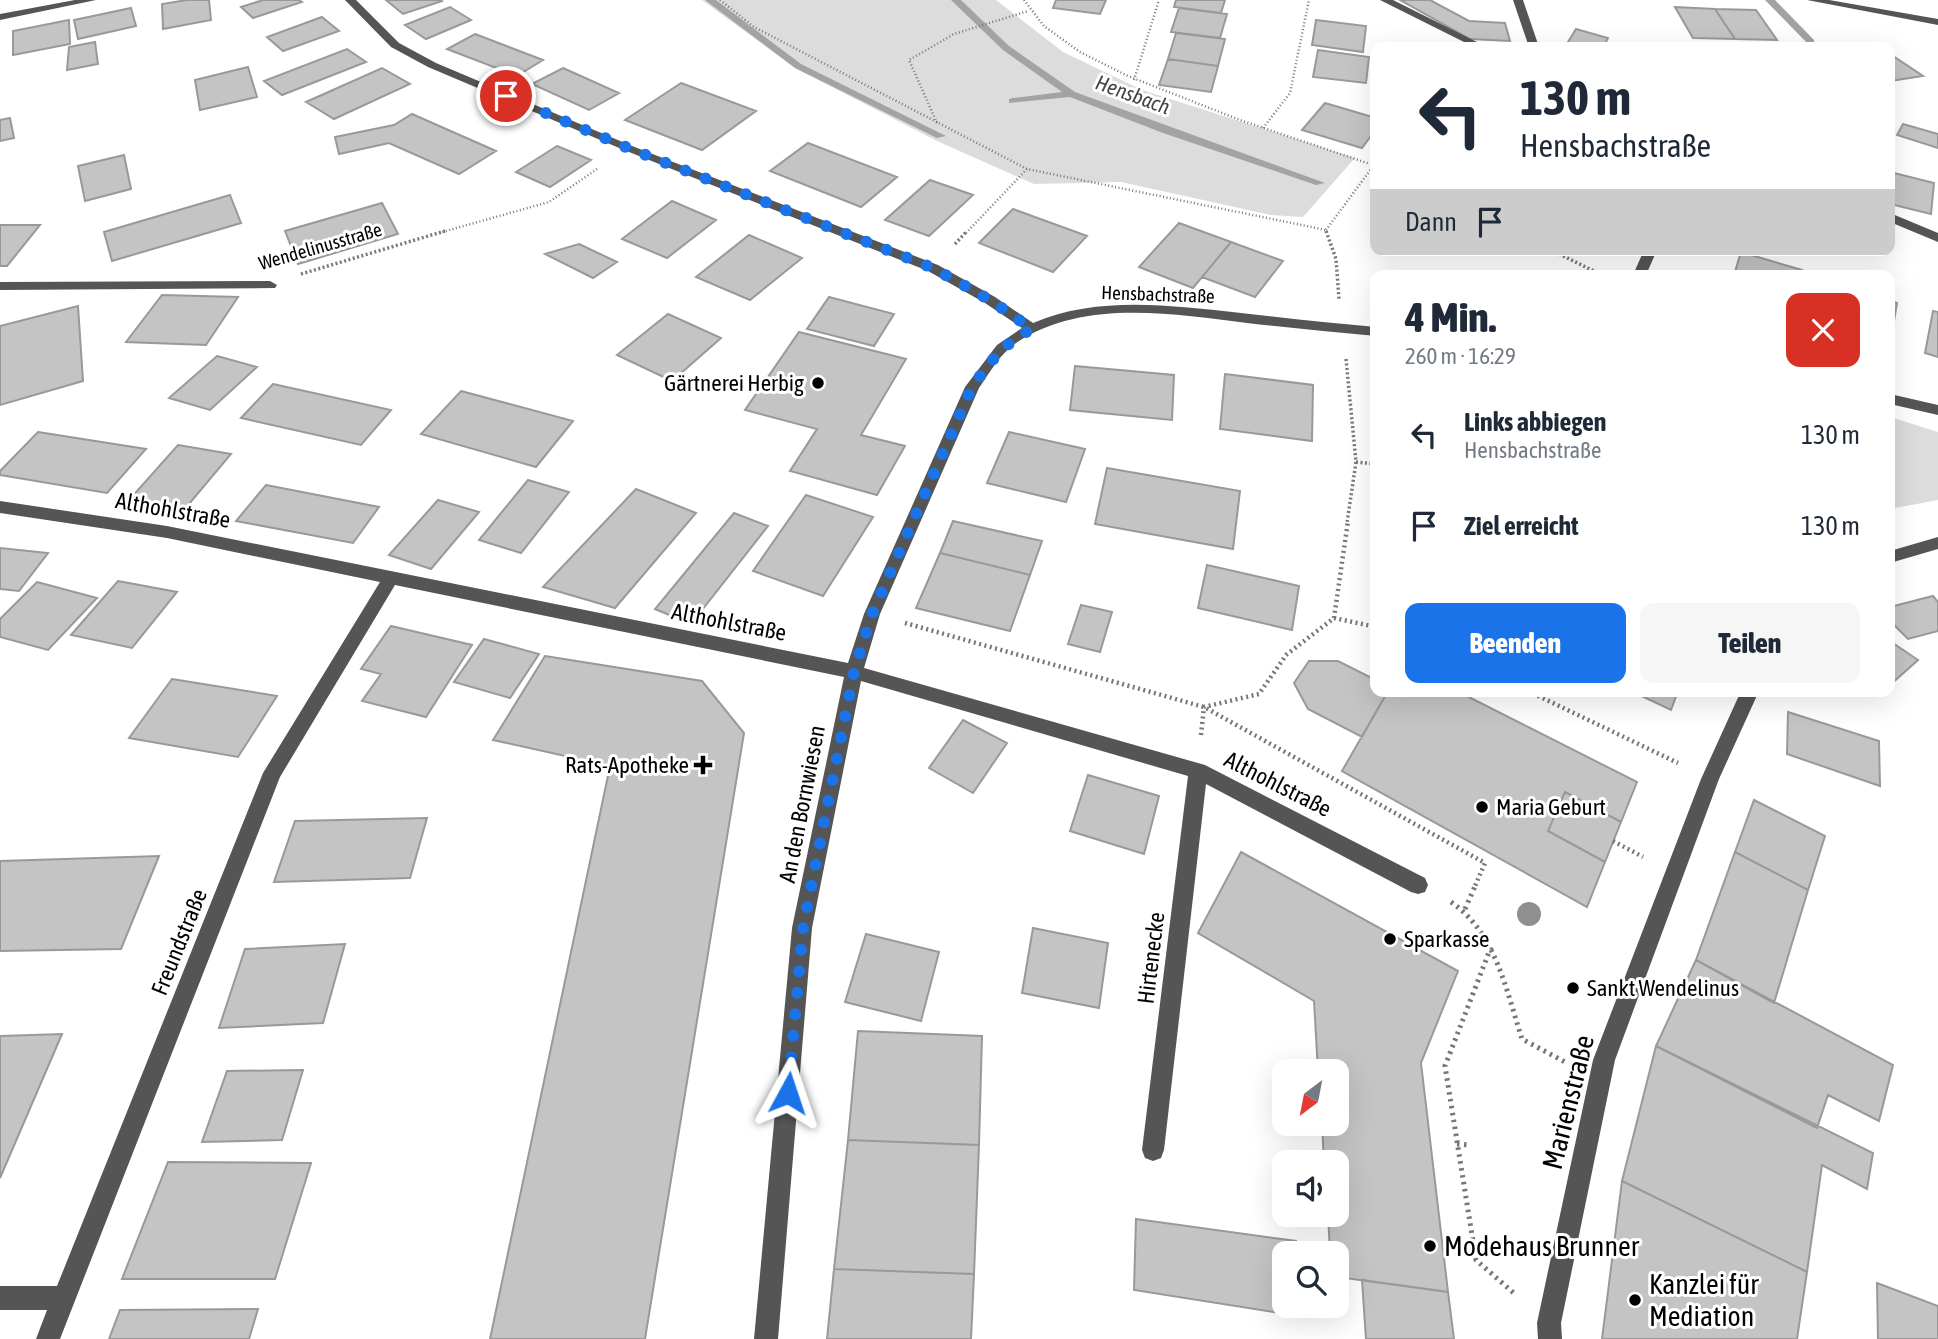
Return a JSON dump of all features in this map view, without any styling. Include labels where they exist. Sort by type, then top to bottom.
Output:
[{"type":"street","points":[[0,17],[91,0]]},
{"type":"street","points":[[349,0],[395,45],[413,55],[628,148],[933,268],[990,300],[1032,329]]},
{"type":"street","points":[[1385,0],[1472,42]]},
{"type":"street","points":[[1518,0],[1532,42]]},
{"type":"street","points":[[1812,0],[1938,22]]},
{"type":"street","points":[[1895,220],[1938,238]]},
{"type":"street","name":"Wendelinusstraße","points":[[0,285],[270,285]]},
{"type":"street","name":"Hensbachstraße","points":[[1032,329],[1059,318],[1095,310],[1136,309],[1370,331]]},
{"type":"street","name":"An den Bornwiesen","points":[[766,1339],[803,928],[854,672],[872,614],[972,387],[995,355],[1011,340],[1032,329]]},
{"type":"street","points":[[1895,400],[1938,410]]},
{"type":"street","name":"Althohlstraße","points":[[0,507],[167,532],[854,672],[1198,771],[1418,885]]},
{"type":"street","points":[[1895,556],[1938,544]]},
{"type":"street","name":"Freundstraße","points":[[48,1339],[272,773],[390,579]]},
{"type":"street","name":"Marienstraße","points":[[1550,1331],[1604,1060],[1710,779],[1747,697]]},
{"type":"street","name":"Hirtenecke","points":[[1153,1150],[1198,771]]},
{"type":"street","points":[[0,1298],[64,1298]]},
{"type":"path","points":[[720,0],[754,27],[1027,169],[1326,230]]},
{"type":"path","points":[[1024,0],[1028,12],[1063,41],[1134,80],[1263,129],[1370,163]]},
{"type":"path","points":[[1134,80],[1159,0]]},
{"type":"path","points":[[1263,129],[1290,93],[1309,0]]},
{"type":"path","points":[[938,125],[909,60],[954,34],[1028,12]]},
{"type":"path","name":"Wendelinusstraße","points":[[270,285],[349,258],[549,202],[628,148]]},
{"type":"path","points":[[933,268],[1027,169]]},
{"type":"path","points":[[1326,230],[1370,172]]},
{"type":"path","points":[[1204,707],[1259,694],[1286,655],[1334,618],[1356,463],[1336,259],[1326,230]]},
{"type":"path","points":[[1563,256],[1592,270]]},
{"type":"path","points":[[1356,463],[1370,464]]},
{"type":"path","points":[[872,614],[1204,707],[1485,863],[1465,909],[1491,947],[1522,1039],[1600,1080]]},
{"type":"path","points":[[1334,618],[1370,626]]},
{"type":"path","points":[[1540,697],[1710,779]]},
{"type":"path","points":[[1198,771],[1204,707]]},
{"type":"path","points":[[1491,947],[1445,1066],[1476,1261],[1550,1331]]},
{"type":"path","points":[[1457,1144],[1471,1145]]},
{"type":"shaded area","points":[[702,0],[996,0],[1063,52],[1142,90],[1355,158],[1303,217],[1271,215],[1121,182],[1034,184],[937,141],[795,68]]},
{"type":"shaded area","points":[[1895,419],[1938,432],[1938,500],[1895,508]]},
{"type":"building","points":[[209,0],[211,20],[163,29],[162,4]]},
{"type":"building","points":[[263,0],[302,2],[253,18],[241,7]]},
{"type":"building","points":[[386,0],[441,0],[442,1],[403,14]]},
{"type":"building","points":[[1056,0],[1106,0],[1100,14],[1053,8]]},
{"type":"building","points":[[1176,0],[1225,0],[1221,13],[1174,7]]},
{"type":"building","points":[[1400,0],[1430,0],[1469,21],[1505,23],[1510,41],[1470,39]]},
{"type":"building","points":[[450,7],[471,20],[426,39],[405,25]]},
{"type":"building","points":[[1675,7],[1715,9],[1735,39],[1693,38]]},
{"type":"building","points":[[131,8],[136,26],[78,39],[74,20]]},
{"type":"building","points":[[1179,8],[1227,14],[1220,38],[1171,32]]},
{"type":"building","points":[[1715,9],[1756,10],[1777,40],[1735,39]]},
{"type":"building","points":[[322,17],[339,31],[283,51],[267,37]]},
{"type":"building","points":[[69,20],[70,44],[13,55],[13,31]]},
{"type":"building","points":[[1316,20],[1366,26],[1363,52],[1312,45]]},
{"type":"building","points":[[1576,29],[1608,38],[1606,42],[1568,42]]},
{"type":"building","points":[[1176,33],[1225,39],[1218,66],[1168,59]]},
{"type":"building","points":[[475,34],[543,60],[517,76],[447,49]]},
{"type":"building","points":[[95,42],[98,64],[67,70],[69,47]]},
{"type":"building","points":[[347,49],[366,62],[282,95],[264,81]]},
{"type":"building","points":[[1318,50],[1369,57],[1366,83],[1313,77]]},
{"type":"building","points":[[1895,57],[1923,76],[1895,80]]},
{"type":"building","points":[[1168,59],[1218,66],[1211,92],[1159,85]]},
{"type":"building","points":[[248,67],[257,97],[200,110],[195,80]]},
{"type":"building","points":[[382,68],[410,84],[334,119],[306,102]]},
{"type":"building","points":[[563,68],[619,93],[589,110],[532,84]]},
{"type":"building","points":[[681,83],[756,111],[702,150],[625,120]]},
{"type":"building","points":[[1325,103],[1370,116],[1370,137],[1362,148],[1302,130]]},
{"type":"building","points":[[412,114],[496,151],[459,174],[389,143],[339,154],[335,137],[394,125]]},
{"type":"building","points":[[10,118],[14,138],[0,141],[0,120]]},
{"type":"building","points":[[1903,124],[1938,134],[1938,148],[1897,135]]},
{"type":"building","points":[[808,143],[897,177],[861,207],[770,171]]},
{"type":"building","points":[[557,146],[591,160],[550,187],[516,172]]},
{"type":"building","points":[[124,155],[131,189],[85,201],[78,166]]},
{"type":"building","points":[[1895,173],[1934,183],[1931,214],[1895,205]]},
{"type":"building","points":[[930,180],[973,195],[929,236],[885,220]]},
{"type":"building","points":[[230,195],[241,223],[112,261],[104,232]]},
{"type":"building","points":[[672,201],[716,220],[667,258],[622,239]]},
{"type":"building","points":[[382,203],[398,234],[298,264],[285,231]]},
{"type":"building","points":[[1013,209],[1087,236],[1053,272],[979,243]]},
{"type":"building","points":[[1179,223],[1231,242],[1193,288],[1139,267]]},
{"type":"building","points":[[0,225],[40,225],[7,266],[0,266]]},
{"type":"building","points":[[749,235],[802,258],[750,300],[696,277]]},
{"type":"building","points":[[1231,242],[1283,261],[1255,297],[1202,277]]},
{"type":"building","points":[[579,244],[617,262],[593,278],[545,254]]},
{"type":"building","points":[[1740,256],[1755,256],[1802,270],[1736,270]]},
{"type":"building","points":[[162,295],[238,297],[206,345],[126,342]]},
{"type":"building","points":[[829,297],[894,314],[874,346],[807,329]]},
{"type":"building","points":[[78,306],[83,381],[0,405],[0,326]]},
{"type":"building","points":[[1933,311],[1938,312],[1938,357],[1925,353]]},
{"type":"building","points":[[668,314],[721,338],[672,381],[617,355]]},
{"type":"building","points":[[799,332],[906,359],[861,435],[905,446],[877,495],[790,471],[817,429],[745,410]]},
{"type":"building","points":[[217,356],[257,367],[210,410],[169,398]]},
{"type":"building","points":[[1075,366],[1174,375],[1172,420],[1070,410]]},
{"type":"building","points":[[1225,374],[1313,385],[1312,441],[1220,429]]},
{"type":"building","points":[[273,384],[391,410],[361,445],[241,418]]},
{"type":"building","points":[[461,391],[573,421],[536,467],[421,434]]},
{"type":"building","points":[[38,432],[146,449],[107,493],[0,475],[0,471]]},
{"type":"building","points":[[1009,432],[1085,449],[1066,502],[987,483]]},
{"type":"building","points":[[178,445],[231,454],[184,510],[129,500]]},
{"type":"building","points":[[1107,468],[1240,491],[1233,549],[1095,524]]},
{"type":"building","points":[[528,480],[569,492],[521,553],[479,540]]},
{"type":"building","points":[[266,485],[379,507],[353,543],[236,521]]},
{"type":"building","points":[[636,489],[696,513],[615,608],[543,587]]},
{"type":"building","points":[[806,495],[873,517],[823,596],[753,571]]},
{"type":"building","points":[[438,500],[479,512],[431,569],[389,555]]},
{"type":"building","points":[[734,513],[768,526],[691,624],[655,609]]},
{"type":"building","points":[[953,521],[1042,541],[1030,575],[940,553]]},
{"type":"building","points":[[0,548],[48,553],[19,591],[0,589]]},
{"type":"building","points":[[940,553],[1030,575],[1010,631],[916,608]]},
{"type":"building","points":[[1207,565],[1299,586],[1292,630],[1198,608]]},
{"type":"building","points":[[118,581],[177,592],[132,648],[71,635]]},
{"type":"building","points":[[37,582],[97,598],[48,650],[0,637],[0,619]]},
{"type":"building","points":[[1933,596],[1938,602],[1938,631],[1908,639],[1895,626],[1895,606]]},
{"type":"building","points":[[1081,605],[1112,612],[1100,652],[1068,644]]},
{"type":"building","points":[[391,626],[472,645],[426,717],[362,701],[381,674],[361,669]]},
{"type":"building","points":[[484,639],[539,654],[510,698],[454,682]]},
{"type":"building","points":[[1895,644],[1918,660],[1895,681]]},
{"type":"building","points":[[545,656],[702,681],[744,733],[645,1339],[490,1339],[610,766],[493,740]]},
{"type":"building","points":[[1309,661],[1338,661],[1370,677],[1370,697],[1385,697],[1362,737],[1308,709],[1294,683]]},
{"type":"building","points":[[172,679],[277,696],[238,757],[129,738]]},
{"type":"building","name":"Maria Geburt","points":[[1385,697],[1469,697],[1637,782],[1621,822],[1565,792],[1548,831],[1605,862],[1587,907],[1342,771]]},
{"type":"building","points":[[1644,697],[1676,697],[1671,710]]},
{"type":"building","points":[[1788,712],[1879,741],[1880,786],[1787,754]]},
{"type":"building","points":[[963,720],[1007,743],[973,793],[929,768]]},
{"type":"building","points":[[1088,775],[1159,796],[1144,854],[1070,831]]},
{"type":"building","points":[[1565,792],[1621,822],[1605,862],[1548,831]]},
{"type":"building","points":[[1754,800],[1825,836],[1808,890],[1735,852]]},
{"type":"building","points":[[427,818],[410,878],[274,882],[295,821]]},
{"type":"building","points":[[1241,852],[1458,971],[1421,1063],[1448,1292],[1349,1279],[1349,1241],[1329,1241],[1329,1227],[1349,1227],[1349,1150],[1323,1150],[1323,1136],[1349,1136],[1349,1059],[1317,1059],[1314,1001],[1198,933]]},
{"type":"building","points":[[1735,852],[1808,890],[1774,1003],[1696,960]]},
{"type":"building","points":[[159,856],[121,949],[0,951],[0,861]]},
{"type":"building","points":[[1033,928],[1108,943],[1099,1008],[1022,993]]},
{"type":"building","points":[[866,934],[939,952],[921,1021],[845,1002]]},
{"type":"building","points":[[345,944],[323,1023],[219,1028],[245,949]]},
{"type":"building","points":[[1696,960],[1893,1065],[1879,1121],[1828,1095],[1817,1128],[1656,1046]]},
{"type":"building","points":[[858,1031],[982,1036],[979,1145],[848,1140]]},
{"type":"building","points":[[62,1034],[0,1178],[0,1036]]},
{"type":"building","points":[[1656,1046],[1873,1153],[1867,1189],[1822,1165],[1807,1272],[1622,1181]]},
{"type":"building","points":[[303,1070],[282,1140],[202,1142],[227,1071]]},
{"type":"building","points":[[848,1140],[979,1145],[974,1274],[834,1269]]},
{"type":"building","points":[[168,1162],[311,1163],[275,1279],[122,1279]]},
{"type":"building","points":[[1622,1181],[1807,1272],[1797,1339],[1602,1339]]},
{"type":"building","points":[[1136,1219],[1296,1241],[1272,1241],[1272,1312],[1134,1290]]},
{"type":"building","points":[[834,1269],[974,1274],[971,1339],[827,1339]]},
{"type":"building","points":[[1362,1280],[1448,1292],[1454,1339],[1366,1339]]},
{"type":"building","points":[[1877,1283],[1938,1306],[1938,1339],[1878,1339]]},
{"type":"building","points":[[258,1309],[249,1339],[109,1339],[120,1310]]},
{"type":"waterway","points":[[710,0],[798,66],[941,136]]},
{"type":"waterway","name":"Hensbach","points":[[956,0],[1006,48],[1071,94]]},
{"type":"waterway","points":[[1770,0],[1811,42]]},
{"type":"waterway","points":[[1013,101],[1071,94]]},
{"type":"waterway","name":"Hensbach","points":[[1071,94],[1167,131],[1320,183]]},
{"type":"place","name":"Gärtnerei Herbig","points":[[818,383]]},
{"type":"place","name":"Rats-Apotheke","points":[[703,765]]},
{"type":"place","name":"Maria Geburt","points":[[1482,807]]},
{"type":"place","name":"Sparkasse","points":[[1390,939]]},
{"type":"place","name":"Sankt Wendelinus","points":[[1573,988]]},
{"type":"place","name":"Modehaus Brunner","points":[[1430,1246]]},
{"type":"place","name":"Kanzlei für Mediation","points":[[1635,1300]]},
{"type":"route","points":[[506,96],[628,148],[933,268],[990,300],[1032,329],[1011,340],[995,355],[972,387],[872,614],[854,672],[803,928],[788,1093]]}]
